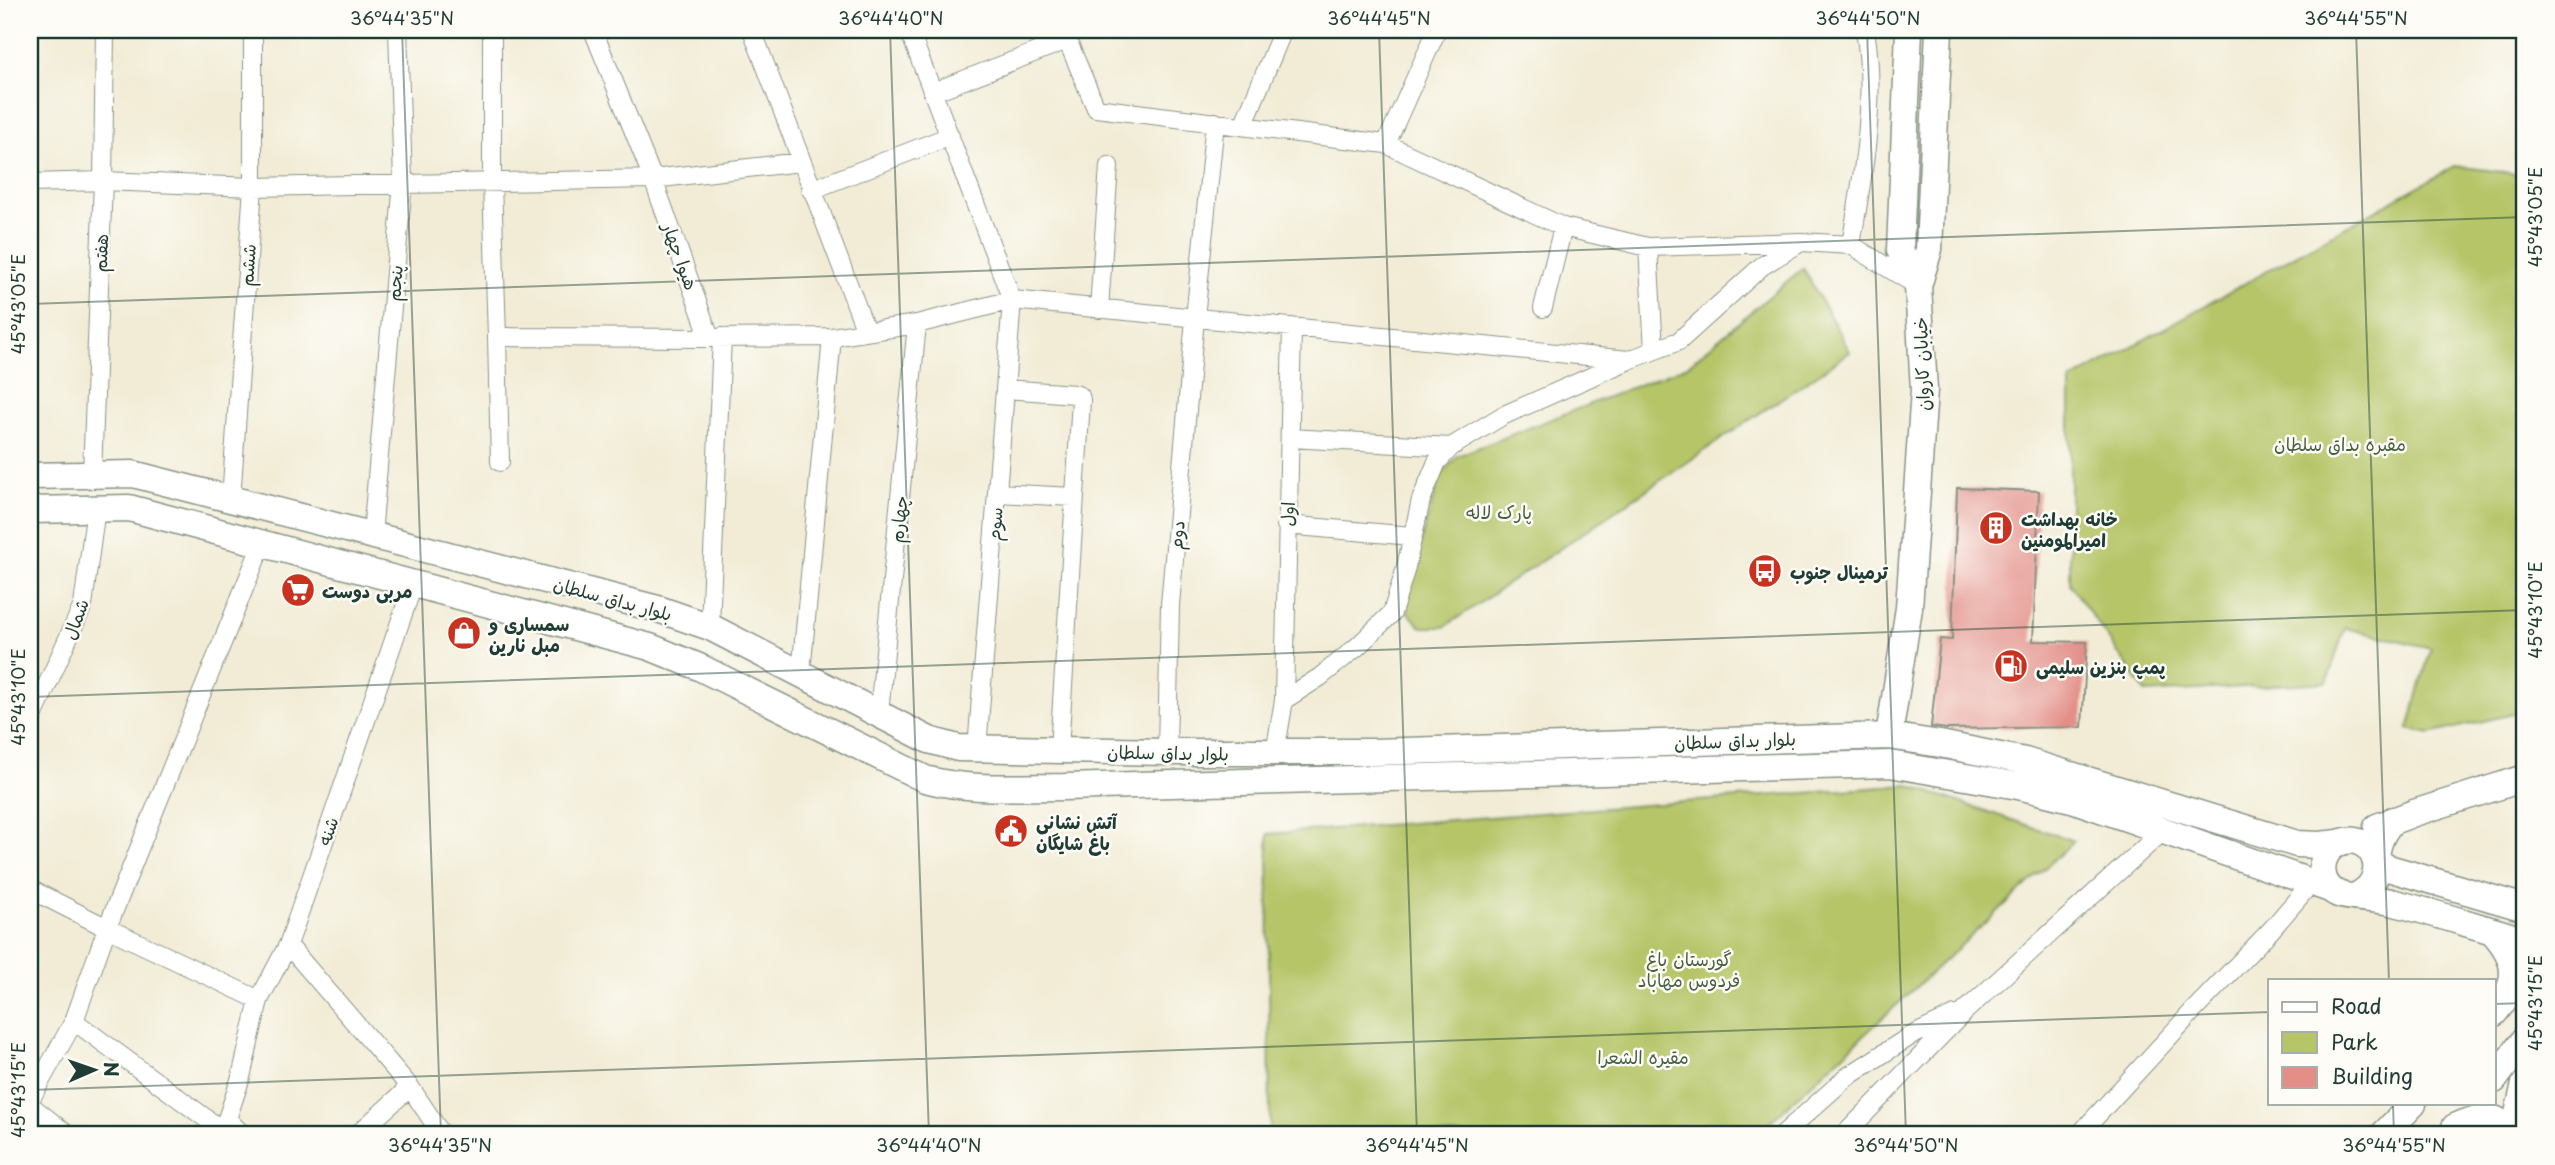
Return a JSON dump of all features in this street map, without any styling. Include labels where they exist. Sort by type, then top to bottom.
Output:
[{"type":"main road","points":[[1909,30],[1900,250],[1918,285]]},
{"type":"main road","points":[[1918,285],[1929,249],[1939,30]]},
{"type":"main road","points":[[1900,250],[1929,249]]},
{"type":"main road","name":"خیابان کاروان","points":[[1889,736],[1909,608],[1924,390],[1918,285]]},
{"type":"main road","name":"بلوار بداق سلطان","points":[[30,477],[133,474],[658,608],[710,627],[944,746],[1275,753],[1889,736],[2025,761],[2297,844],[2344,842]]},
{"type":"main road","name":"بلوار بداق سلطان","points":[[30,510],[129,508],[650,647],[673,655],[925,779],[965,786],[1085,786],[1890,764],[2018,786],[2075,800],[2321,886]]},
{"type":"main road","points":[[1036,787],[1046,780],[1051,769],[1047,757],[1060,750],[1069,757],[1065,767],[1071,781],[1085,786]]},
{"type":"main road","points":[[2525,778],[2393,820],[2332,847],[2322,863],[2325,881],[2321,886],[2338,894],[2403,905],[2525,940]]},
{"type":"main road","points":[[2356,896],[2364,892],[2376,878],[2375,859],[2380,838],[2393,820]]},
{"type":"main road","points":[[2344,842],[2365,845],[2375,859],[2392,870],[2525,908]]},
{"type":"main road","points":[[2496,900],[2516,914],[2525,925]]},
{"type":"main road","points":[[2493,932],[2507,947],[2512,962],[2513,979],[2509,993],[2496,1010]]},
{"type":"main road","points":[[2496,1077],[2525,1038]]},
{"type":"main road","points":[[2513,1135],[2525,1084]]},
{"type":"main road","points":[[2383,1135],[2411,1106]]},
{"type":"main road","points":[[2451,1131],[2472,1106]]},
{"type":"main road","points":[[2451,1131],[2474,1118],[2488,1117],[2498,1122],[2507,1135]]},
{"type":"street","name":"هفتم","points":[[92,475],[103,180],[105,30]]},
{"type":"street","name":"ششم","points":[[231,499],[253,187],[253,30]]},
{"type":"street","name":"پنجم","points":[[372,535],[403,182],[398,30]]},
{"type":"street","points":[[492,30],[492,182],[500,462]]},
{"type":"street","name":"هیوا چهار","points":[[593,30],[716,337]]},
{"type":"street","points":[[752,30],[866,331]]},
{"type":"street","points":[[909,30],[1012,300]]},
{"type":"street","points":[[1243,126],[1283,30]]},
{"type":"street","points":[[1386,144],[1437,30]]},
{"type":"street","points":[[1851,245],[1870,119],[1870,61],[1865,30]]},
{"type":"street","points":[[933,92],[1065,35],[1096,108],[1386,144],[1563,228],[1648,247],[1801,242],[1851,245],[1918,285]]},
{"type":"street","name":"دوم","points":[[1167,752],[1170,604],[1215,122]]},
{"type":"street","points":[[811,190],[950,136]]},
{"type":"street","points":[[30,183],[103,180],[253,187],[653,178],[800,162]]},
{"type":"street","points":[[1099,309],[1109,166]]},
{"type":"street","points":[[1543,309],[1563,228]]},
{"type":"street","points":[[1284,700],[1320,677],[1357,647],[1392,613],[1405,570],[1420,500],[1437,462],[1451,447],[1502,416],[1679,341],[1762,266],[1801,242]]},
{"type":"street","points":[[1648,247],[1654,350]]},
{"type":"street","points":[[497,337],[832,337],[917,324],[1012,300],[1629,360]]},
{"type":"street","name":"سوم","points":[[977,748],[1012,300]]},
{"type":"street","name":"چهارم","points":[[879,713],[917,324]]},
{"type":"street","name":"اول","points":[[1275,753],[1284,700],[1292,327]]},
{"type":"street","points":[[710,627],[716,337]]},
{"type":"street","points":[[801,673],[832,337]]},
{"type":"street","points":[[1005,389],[1080,396],[1060,750]]},
{"type":"street","points":[[1290,438],[1451,447]]},
{"type":"street","points":[[997,493],[1073,497]]},
{"type":"street","name":"شمال","points":[[30,723],[83,605],[96,508]]},
{"type":"street","points":[[1286,525],[1412,536]]},
{"type":"street","points":[[30,1100],[74,1021],[107,928],[262,544]]},
{"type":"street","name":"شنه","points":[[223,1129],[242,1077],[259,1000],[288,945],[413,585]]},
{"type":"street","points":[[1851,1131],[1965,1011],[2164,830]]},
{"type":"street","points":[[2079,1135],[2192,1012],[2272,930],[2321,886]]},
{"type":"street","points":[[30,889],[259,1000]]},
{"type":"street","points":[[288,945],[410,1087],[442,1135]]},
{"type":"street","points":[[1782,1135],[1847,1077],[1909,1037],[1965,1011]]},
{"type":"street","points":[[74,1021],[223,1129],[243,1135]]},
{"type":"street","points":[[356,1135],[410,1087]]},
{"type":"street","points":[[30,1105],[68,1135]]},
{"type":"green space","name":"مقبره بداق سلطان","points":[[2455,166],[2525,175],[2525,711],[2430,734],[2408,729],[2431,648],[2345,628],[2327,682],[2146,693],[2070,584],[2070,381]]},
{"type":"green space","name":"پارک لاله","points":[[1803,268],[1850,352],[1444,627],[1421,627],[1406,610],[1406,594],[1439,478],[1457,456],[1687,366]]},
{"type":"green space","name":"گورستان باغ فردوس مهاباد","points":[[1908,785],[2074,841],[1756,1135],[1270,1135],[1268,834]]},
{"type":"building","points":[[1957,488],[2039,491],[2033,641],[2087,642],[2082,727],[1931,727],[1940,639],[1952,640]]},
{"type":"place","name":"خانه بهداشت امیرالمومنین","points":[[1996,528]]},
{"type":"place","name":"ترمینال جنوب","points":[[1765,571]]},
{"type":"place","name":"مربی دوست","points":[[298,590]]},
{"type":"place","name":"سمساری و مبل نارین","points":[[464,633]]},
{"type":"place","name":"پمپ بنزین سلیمی","points":[[2011,666]]},
{"type":"place","name":"آتش نشانی باغ شایگان","points":[[1011,831]]},
{"type":"park label","name":"مقیره الشعرا","points":[[1643,1056]]}]
